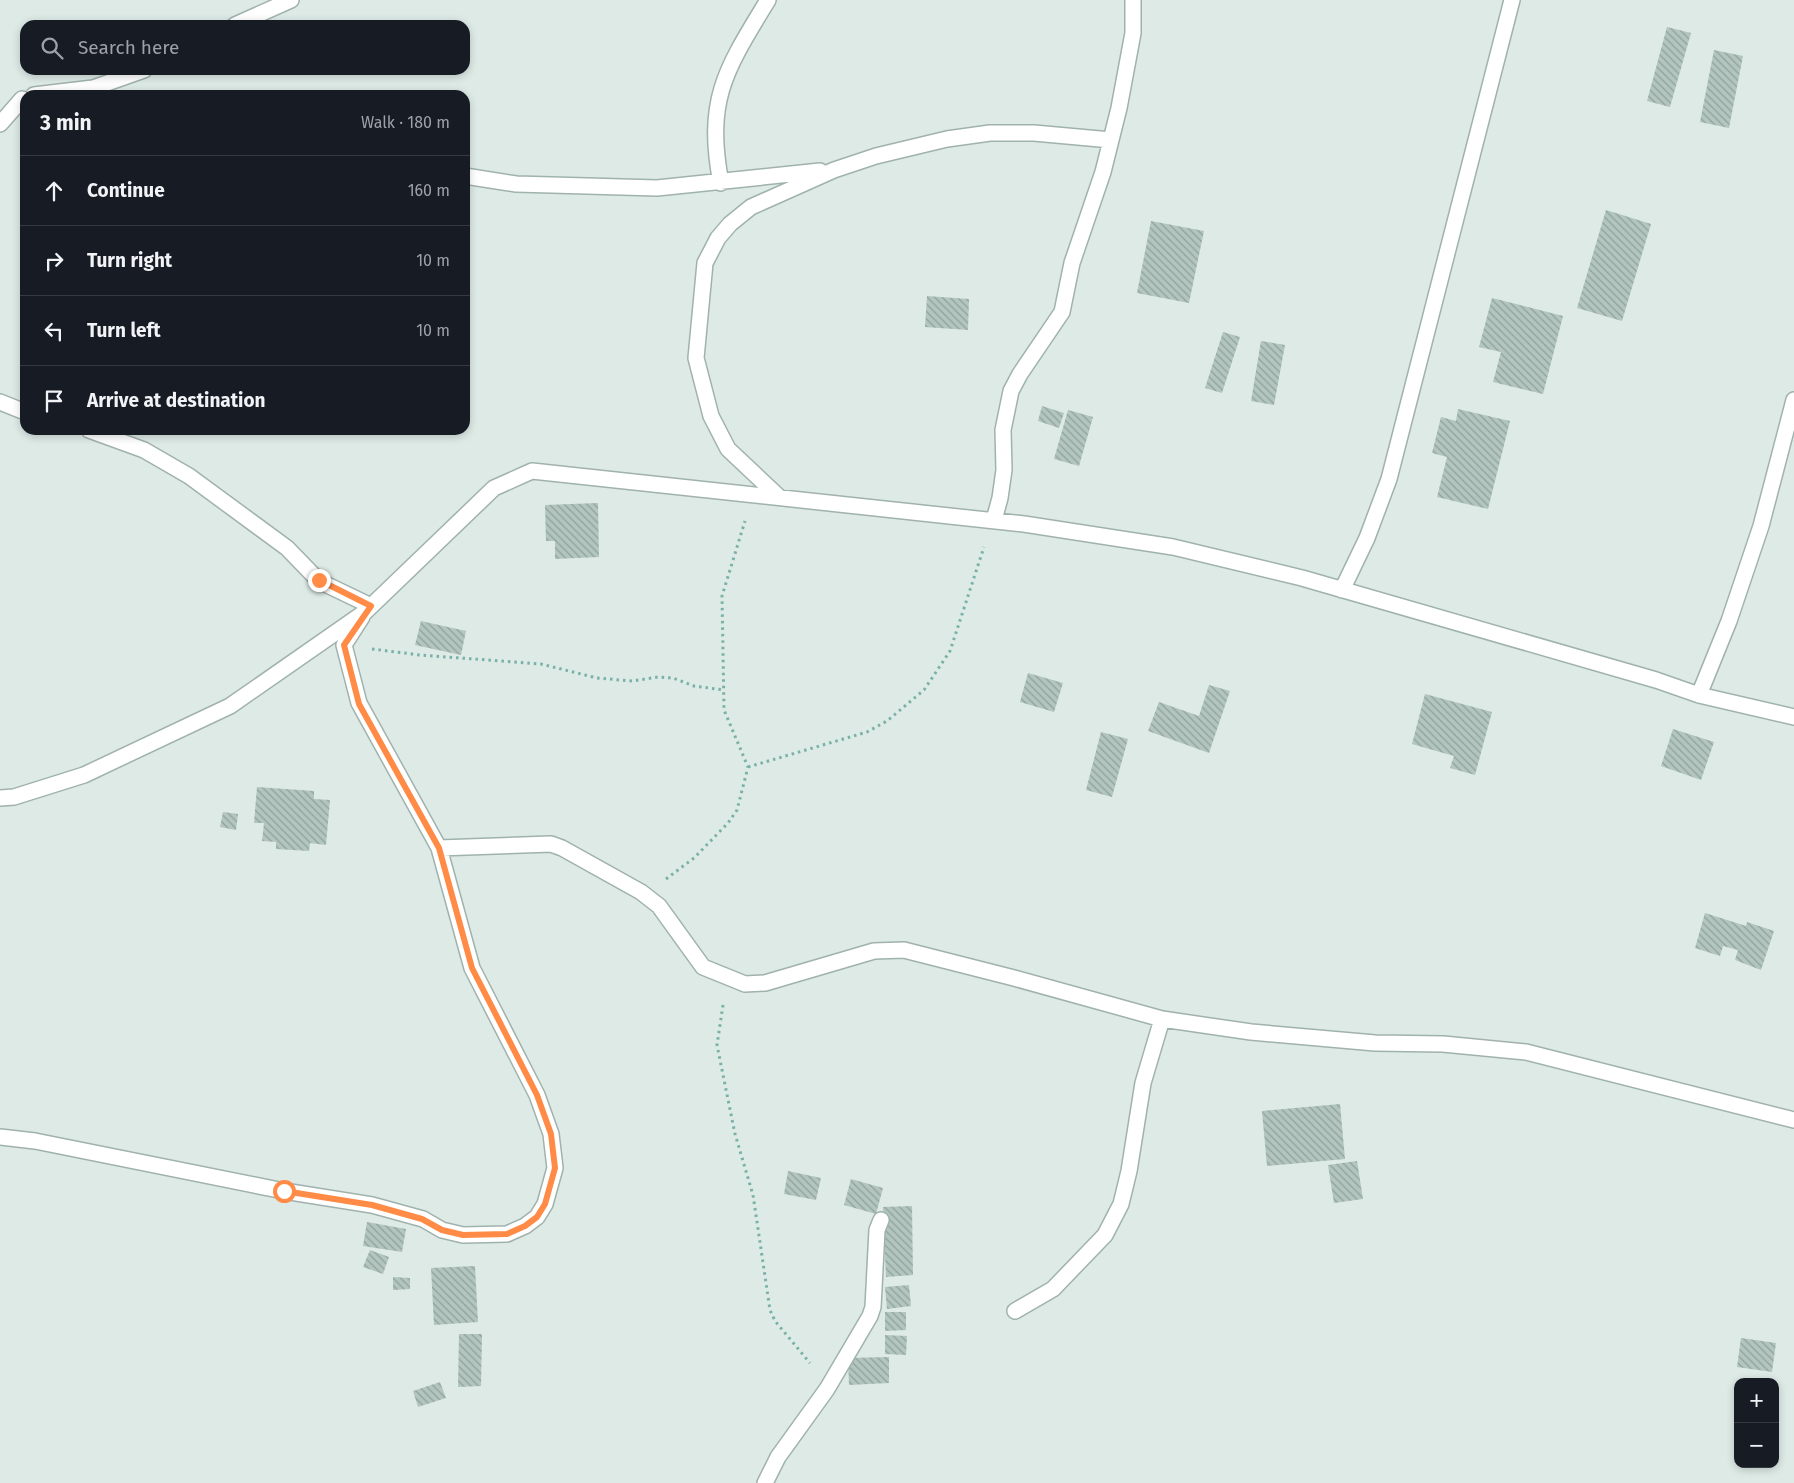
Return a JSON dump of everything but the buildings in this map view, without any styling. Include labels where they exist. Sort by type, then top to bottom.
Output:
[{"type":"street","points":[[246,20],[291,0]]},
{"type":"street","points":[[721,182],[715,121],[718,96],[736,53],[768,0]]},
{"type":"street","points":[[994,520],[1000,498],[1004,470],[1003,430],[1011,391],[1020,374],[1062,312],[1072,262],[1111,140],[1133,33],[1134,0]]},
{"type":"street","points":[[1342,590],[1367,538],[1388,479],[1512,0]]},
{"type":"street","points":[[65,90],[93,88],[130,75]]},
{"type":"street","points":[[76,88],[85,90]]},
{"type":"street","points":[[0,104],[20,99]]},
{"type":"street","points":[[0,124],[20,104]]},
{"type":"street","points":[[779,497],[728,449],[711,416],[696,358],[705,263],[718,238],[751,207],[834,170],[876,156],[947,139],[990,133],[1034,133],[1111,140]]},
{"type":"street","points":[[470,177],[516,184],[658,188],[834,170]]},
{"type":"street","points":[[1698,694],[1729,621],[1761,526],[1794,400]]},
{"type":"street","points":[[0,402],[20,410]]},
{"type":"street","points":[[103,435],[144,450],[189,476],[288,548],[319,580],[368,609]]},
{"type":"street","points":[[0,798],[14,797],[84,775],[230,706],[368,609],[494,488],[532,471],[994,520],[1173,547],[1342,590],[1656,680],[1698,694],[1794,717]]},
{"type":"street","points":[[0,1137],[35,1141],[284,1191],[372,1205],[422,1219],[442,1230],[463,1235],[507,1234],[525,1226],[537,1217],[545,1204],[555,1168],[551,1134],[537,1095],[472,968],[439,848],[359,704],[344,645],[368,609]]},
{"type":"street","points":[[439,848],[551,844],[562,848],[641,892],[659,906],[703,967],[745,984],[765,983],[874,951],[904,950],[1162,1019],[1251,1032],[1375,1043],[1443,1044],[1526,1052],[1794,1120]]},
{"type":"street","points":[[1015,1311],[1053,1289],[1105,1234],[1121,1204],[1129,1171],[1144,1083],[1162,1019]]},
{"type":"street","points":[[764,1483],[778,1457],[828,1389],[873,1307],[877,1230],[881,1220]]},
{"type":"path","points":[[641,892],[667,878],[694,858],[728,823],[737,810],[748,767],[724,710],[722,596],[754,494]]},
{"type":"path","points":[[748,767],[866,732],[887,721],[924,690],[950,650],[994,520]]},
{"type":"path","points":[[344,645],[420,655],[541,664],[597,678],[632,681],[658,677],[673,678],[694,686],[724,690]]},
{"type":"path","points":[[727,978],[717,1045],[735,1134],[753,1195],[770,1310],[775,1321],[802,1352],[828,1389]]},
{"type":"route","points":[[284,1191],[372,1205],[422,1219],[442,1230],[463,1235],[507,1234],[525,1226],[537,1217],[545,1204],[555,1168],[551,1134],[537,1095],[472,968],[439,848],[359,704],[344,645],[365,612],[371,606],[319,580]]}]
